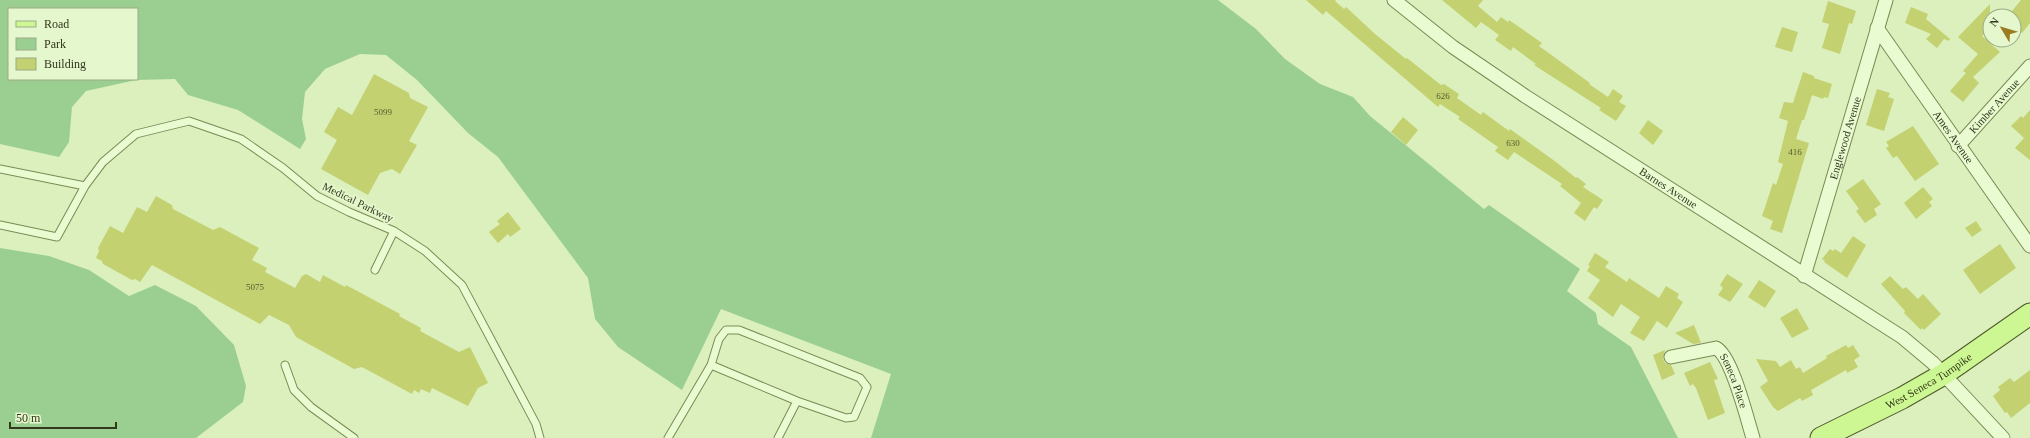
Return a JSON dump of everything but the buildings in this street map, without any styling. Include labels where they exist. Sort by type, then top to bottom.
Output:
[{"type":"main road","name":"West Seneca Turnpike","points":[[1823,438],[1902,398],[1944,374],[2030,314]]},
{"type":"street","name":"Barnes Avenue","points":[[1394,0],[1453,47],[1525,96],[1804,276],[1902,337],[1933,362],[2002,438]]},
{"type":"street","name":"Englewood Avenue","points":[[1804,276],[1886,0]]},
{"type":"street","name":"Ames Avenue","points":[[1877,28],[1958,146],[2030,246]]},
{"type":"street","name":"Kimber Avenue","points":[[1958,146],[2030,66]]},
{"type":"street","name":"Seneca Place","points":[[1671,357],[1716,348],[1721,350],[1734,377],[1753,438]]},
{"type":"lane","name":"Medical Parkway","points":[[0,225],[57,237],[85,186],[103,162],[136,134],[189,121],[241,139],[283,168],[317,196],[349,212],[394,231],[425,252],[462,285],[536,424],[540,438]]},
{"type":"lane","points":[[0,169],[85,186]]},
{"type":"lane","points":[[375,270],[394,231]]},
{"type":"lane","points":[[668,438],[711,365],[719,339],[726,330],[739,330],[860,378],[867,387],[854,417],[846,418],[797,401],[711,365]]},
{"type":"lane","points":[[285,365],[294,390],[311,407],[354,438]]},
{"type":"lane","points":[[778,438],[797,401]]},
{"type":"green space","points":[[0,0],[1218,0],[1256,29],[1285,59],[1320,84],[1353,97],[1370,116],[1484,209],[1489,205],[1580,269],[1567,291],[1596,313],[1598,324],[1631,347],[1678,438],[871,438],[891,374],[721,309],[682,390],[618,347],[595,319],[588,278],[498,157],[468,133],[417,80],[386,55],[360,54],[325,69],[305,92],[302,119],[306,139],[300,149],[238,110],[188,95],[175,79],[138,80],[138,8],[8,8],[8,80],[136,80],[86,91],[72,107],[69,142],[59,157],[0,144]]},
{"type":"green space","points":[[0,248],[49,256],[89,270],[129,296],[155,285],[196,306],[234,345],[246,386],[243,402],[196,438],[0,438]]}]
